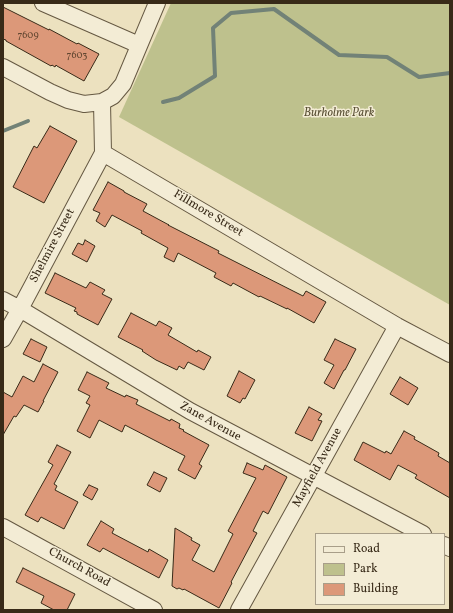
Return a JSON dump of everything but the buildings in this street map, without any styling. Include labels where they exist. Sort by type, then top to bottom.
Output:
[{"type":"street","points":[[43,3],[139,45]]},
{"type":"street","points":[[3,67],[68,100],[84,104],[102,102],[113,96],[123,84],[157,3]]},
{"type":"street","points":[[102,102],[103,153]]},
{"type":"street","name":"Shelmire Street","points":[[3,339],[103,153]]},
{"type":"street","name":"Fillmore Street","points":[[103,153],[397,326],[450,354]]},
{"type":"street","name":"Zane Avenue","points":[[3,300],[190,411],[421,533]]},
{"type":"street","name":"Mayfield Avenue","points":[[239,610],[397,326]]},
{"type":"street","name":"Church Road","points":[[3,527],[154,610]]},
{"type":"green space","name":"Burholme Park","points":[[171,3],[450,3],[450,305],[119,117]]},
{"type":"waterway","points":[[163,102],[179,98],[215,76],[213,28],[231,13],[274,9],[339,55],[387,57],[419,77],[450,73]]},
{"type":"waterway","points":[[3,131],[28,121]]}]
